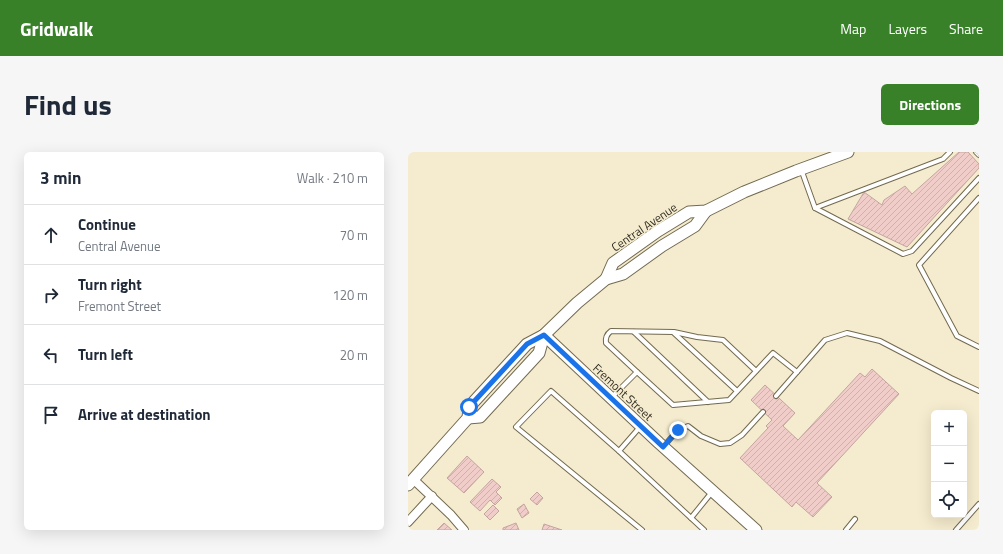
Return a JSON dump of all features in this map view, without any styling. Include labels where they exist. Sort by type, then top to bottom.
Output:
[{"type":"main road","name":"Central Avenue","points":[[606,279],[613,263],[658,231],[689,212],[706,211],[744,192],[848,152]]},
{"type":"main road","name":"Central Avenue","points":[[410,482],[468,418],[469,407],[527,344],[544,335],[577,303],[606,279],[623,274],[662,246],[695,226],[706,211]]},
{"type":"main road","name":"Central Avenue","points":[[468,418],[480,417],[539,353],[544,335]]},
{"type":"main road","name":"Fremont Street","points":[[544,335],[663,447],[756,530]]},
{"type":"street","points":[[410,482],[432,496],[464,530]]},
{"type":"street","points":[[408,522],[432,496]]},
{"type":"lane","points":[[815,208],[943,159],[950,152]]},
{"type":"lane","points":[[976,152],[979,155]]},
{"type":"lane","points":[[801,169],[815,208],[903,254],[912,251],[979,178]]},
{"type":"lane","points":[[979,198],[919,264],[957,336],[979,347]]},
{"type":"lane","points":[[756,371],[723,340],[697,337],[674,332],[611,331],[605,339],[606,343],[673,405],[729,400],[773,353],[798,372]]},
{"type":"lane","points":[[634,332],[708,402]]},
{"type":"lane","points":[[674,332],[737,391]]},
{"type":"lane","points":[[776,396],[825,340],[847,334],[880,341],[979,391]]},
{"type":"lane","points":[[611,398],[637,372]]},
{"type":"lane","points":[[642,530],[516,427],[551,391],[619,451],[704,530]]},
{"type":"lane","points":[[663,447],[678,430],[688,426],[701,436],[720,444],[730,443],[742,435],[763,412]]},
{"type":"lane","points":[[619,451],[641,426]]},
{"type":"lane","points":[[691,518],[713,492]]},
{"type":"lane","points":[[956,530],[979,504]]},
{"type":"lane","points":[[846,530],[856,519]]},
{"type":"building","points":[[959,152],[968,152],[979,164],[979,168],[907,247],[848,219],[864,192],[882,205],[884,200],[905,186],[912,194]]},
{"type":"building","points":[[872,369],[899,394],[817,483],[832,497],[813,517],[796,502],[792,507],[740,458],[768,428],[766,426],[772,420],[751,400],[765,385],[795,413],[783,426],[798,440],[860,373],[865,377]]},
{"type":"building","points":[[467,456],[484,472],[464,493],[447,478]]},
{"type":"building","points":[[492,479],[501,487],[496,492],[502,498],[495,505],[490,500],[480,511],[470,502]]},
{"type":"building","points":[[537,492],[543,498],[537,505],[530,499]]},
{"type":"building","points":[[524,504],[529,513],[522,518],[517,509]]},
{"type":"building","points":[[493,505],[499,511],[490,520],[484,514]]},
{"type":"building","points":[[444,523],[452,530],[437,530]]},
{"type":"building","points":[[516,523],[519,530],[503,530],[503,528]]},
{"type":"building","points":[[544,524],[562,530],[542,530]]},
{"type":"route","points":[[469,407],[527,344],[544,335],[663,447],[678,430]]}]
